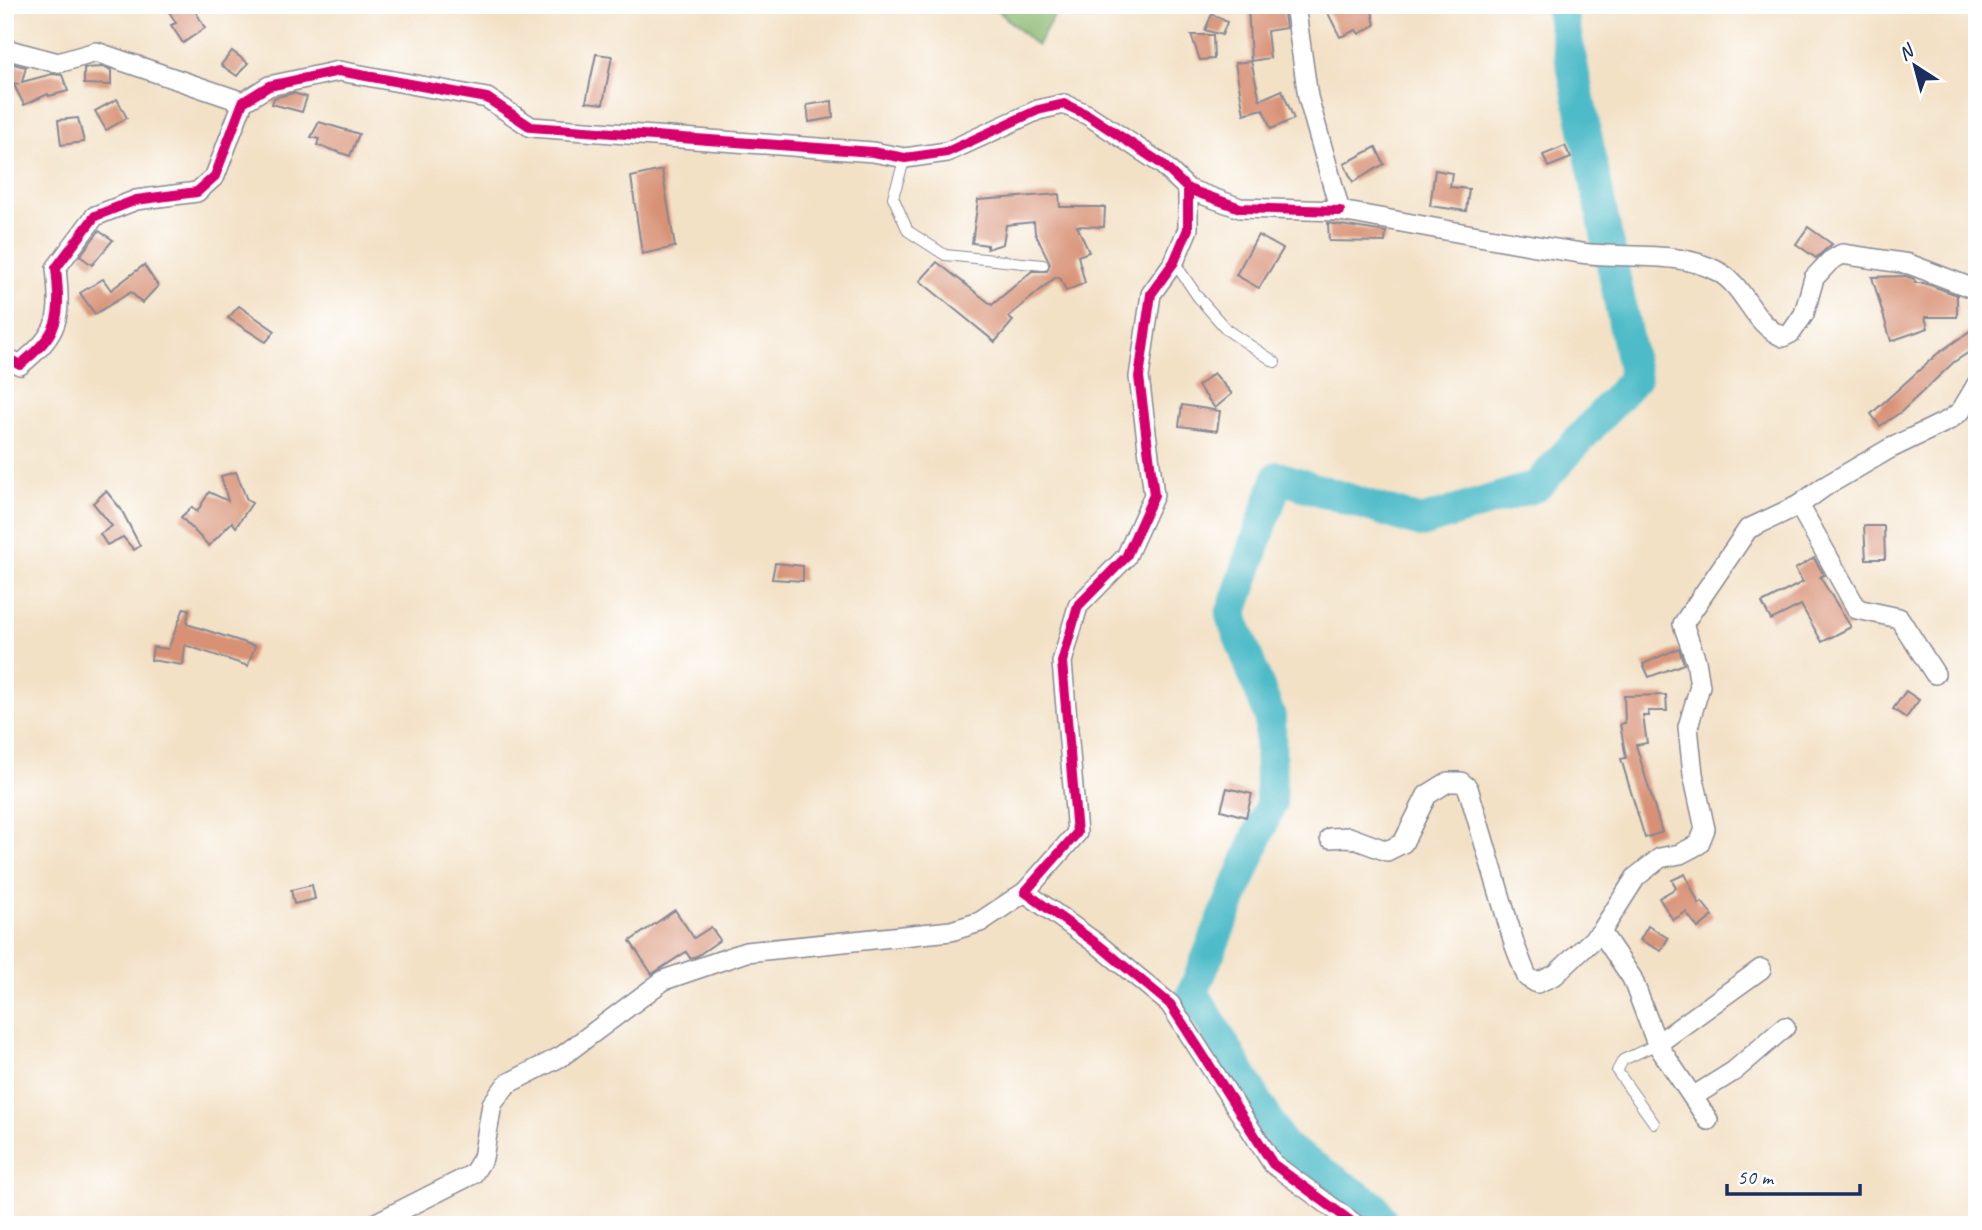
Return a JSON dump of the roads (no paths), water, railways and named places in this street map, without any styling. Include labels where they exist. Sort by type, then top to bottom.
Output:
[{"type":"street","points":[[1295,5],[1308,97],[1340,211]]},
{"type":"street","points":[[5,49],[58,63],[96,52],[243,102]]},
{"type":"street","points":[[5,357],[20,365],[47,342],[60,308],[56,268],[95,216],[136,200],[198,192],[215,176],[243,102],[269,86],[339,71],[487,98],[531,127],[873,152],[905,158],[947,152],[1038,110],[1064,104],[1088,116],[1162,164],[1188,189],[1240,208],[1340,211],[1582,253],[1632,258],[1667,257],[1716,270],[1731,281],[1755,317],[1783,337],[1791,333],[1804,314],[1814,278],[1830,261],[1842,254],[1909,264],[1977,290]]},
{"type":"street","points":[[372,1225],[473,1174],[483,1158],[492,1104],[507,1084],[562,1056],[664,980],[746,952],[951,931],[980,922],[1025,892],[1077,833],[1062,662],[1078,606],[1126,557],[1154,495],[1139,377],[1151,294],[1174,262],[1188,229],[1188,189]]},
{"type":"street","points":[[1330,838],[1349,837],[1388,851],[1403,843],[1427,795],[1448,782],[1461,782],[1468,788],[1515,946],[1527,977],[1537,983],[1555,975],[1601,932],[1636,877],[1660,858],[1680,854],[1699,844],[1705,829],[1693,774],[1688,727],[1700,686],[1696,661],[1684,624],[1748,528],[1799,505],[1889,449],[1955,415],[1961,411],[1977,384]]},
{"type":"street","points":[[1799,505],[1857,609],[1899,618],[1935,674]]},
{"type":"street","points":[[1025,892],[1100,946],[1170,1004],[1273,1164],[1356,1225]]},
{"type":"street","points":[[1601,932],[1632,978],[1657,1044],[1708,1120]]},
{"type":"street","points":[[1657,1044],[1760,970]]},
{"type":"street","points":[[1694,1096],[1734,1071],[1785,1027]]},
{"type":"lane","points":[[905,158],[893,197],[908,231],[944,255],[1043,265]]},
{"type":"lane","points":[[1174,262],[1198,298],[1227,330],[1275,362]]},
{"type":"lane","points":[[1654,1123],[1617,1071],[1623,1060],[1657,1044]]},
{"type":"waterway","points":[[1385,1225],[1373,1206],[1283,1146],[1193,992],[1271,803],[1270,717],[1231,615],[1278,477],[1421,522],[1537,486],[1635,378],[1560,5]]}]
